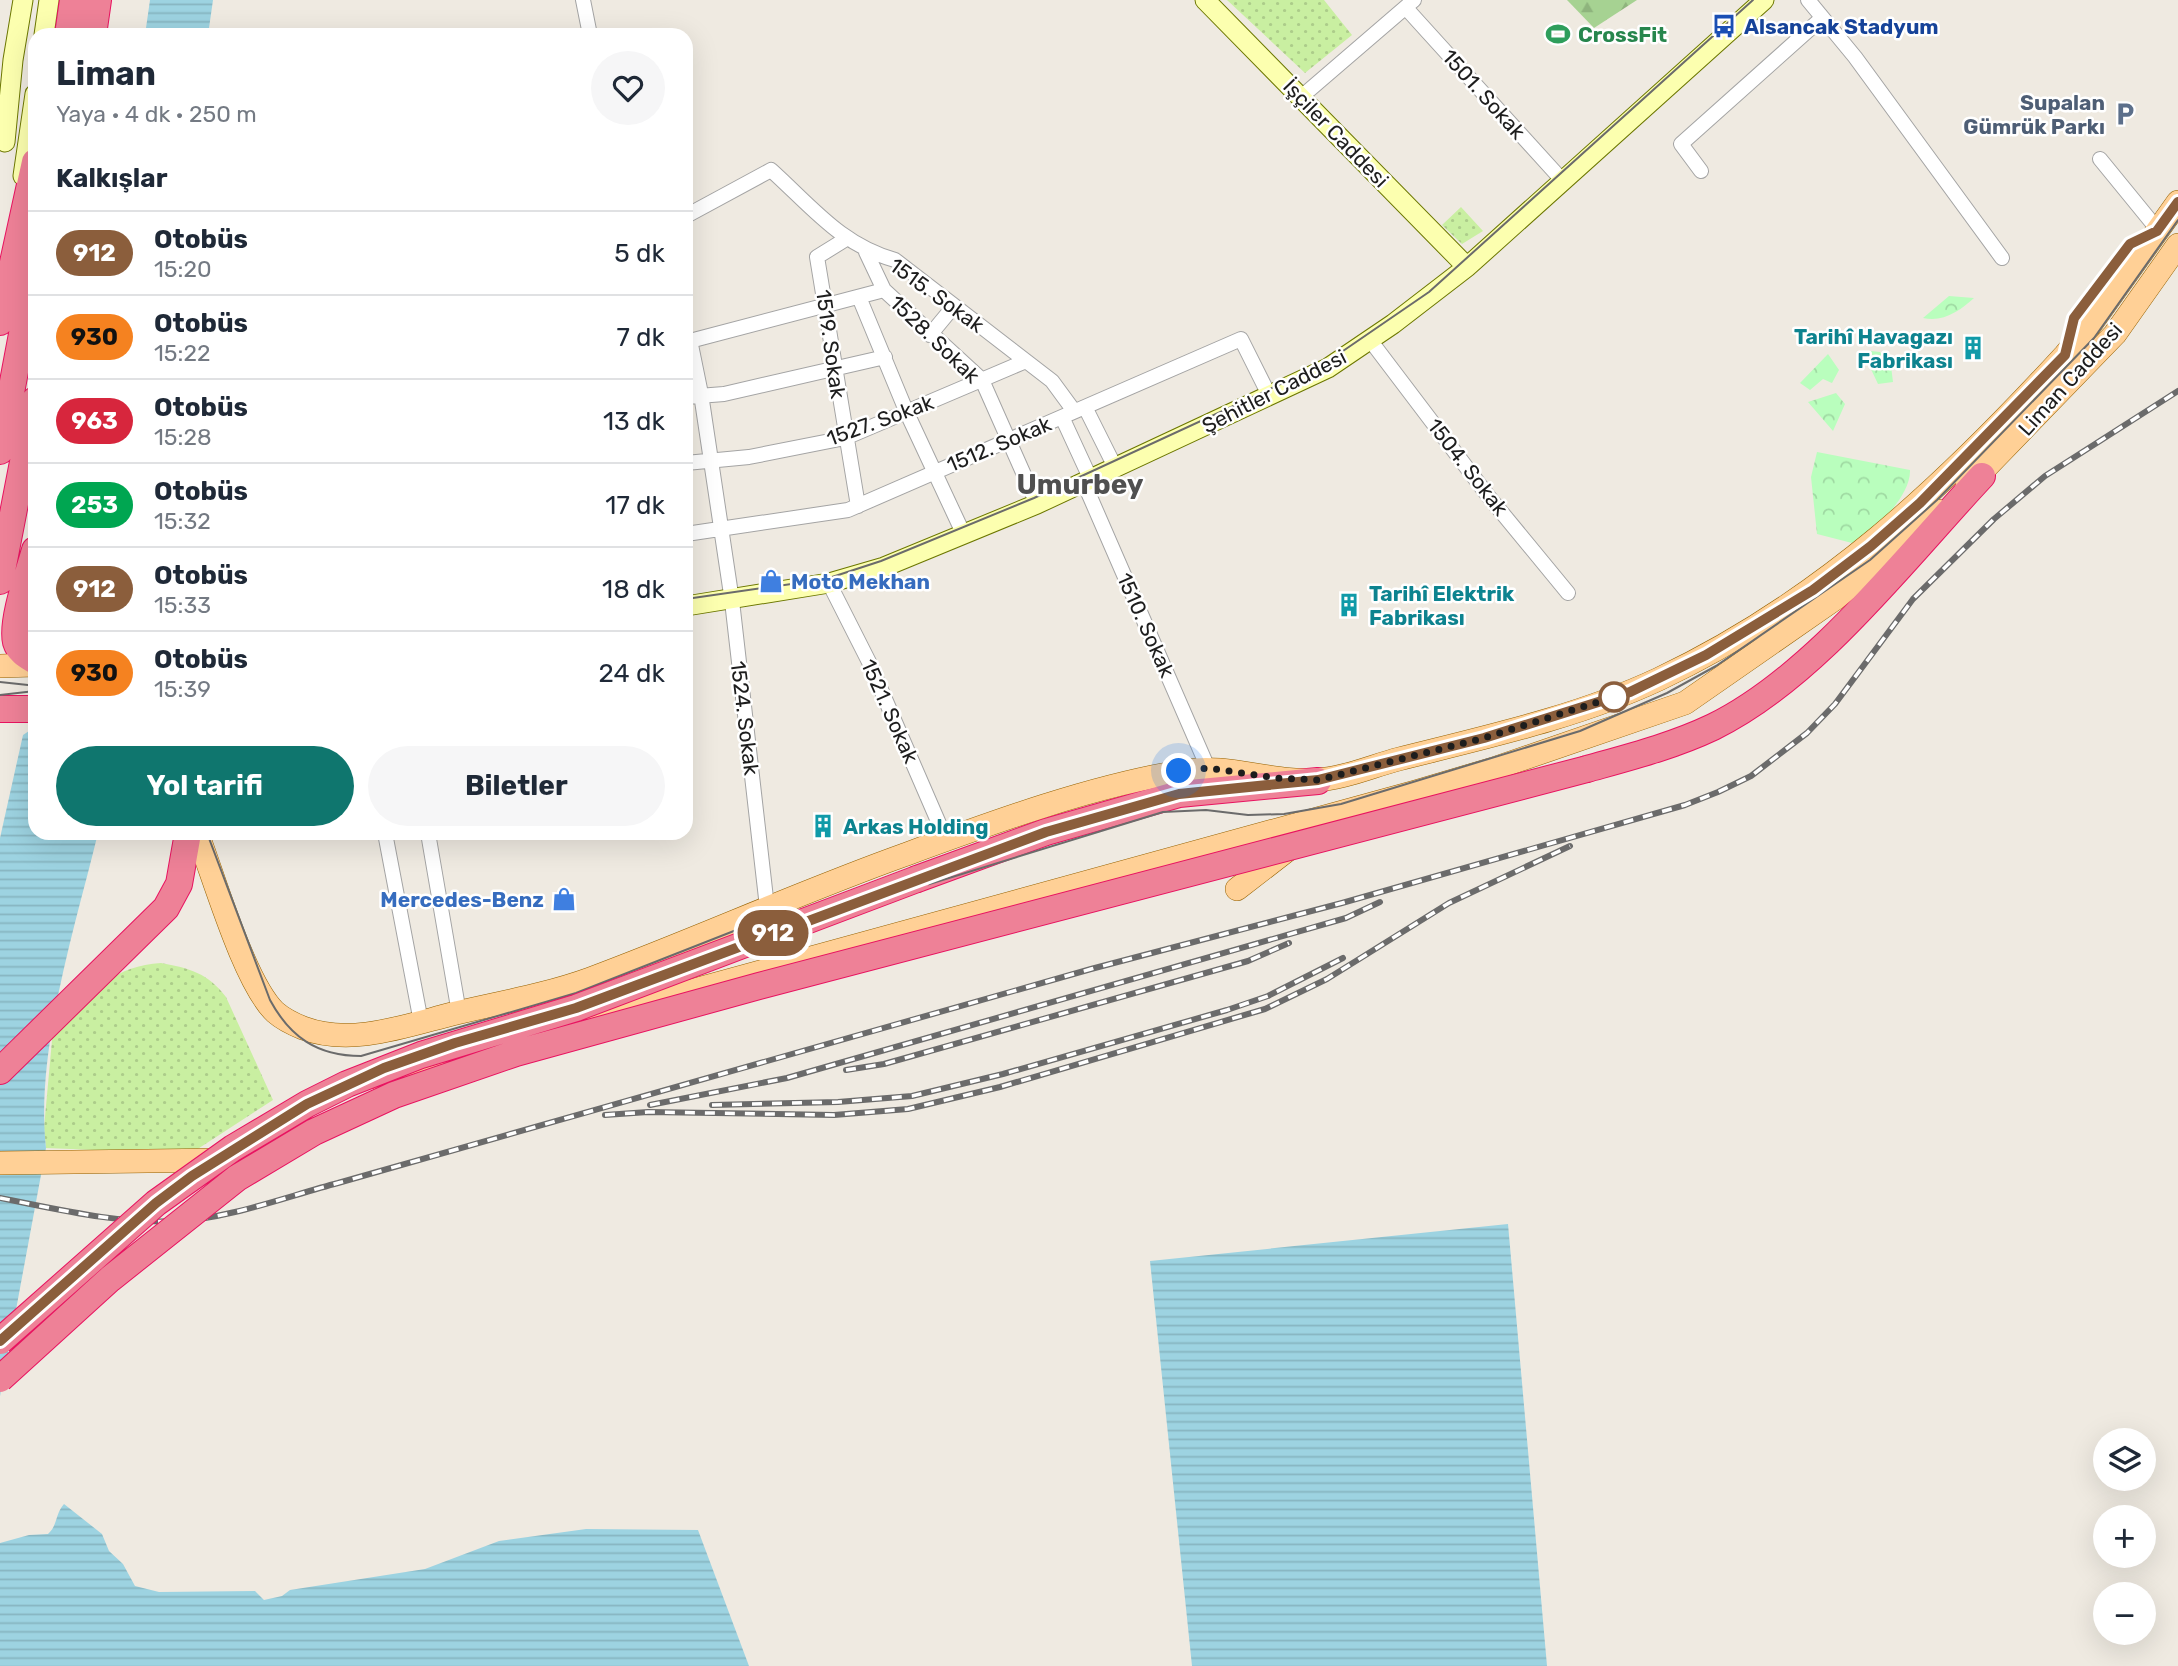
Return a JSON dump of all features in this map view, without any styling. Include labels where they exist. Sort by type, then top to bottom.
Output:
[{"type":"highway","points":[[94,28],[98,0]]},
{"type":"highway","points":[[65,3],[67,28]]},
{"type":"highway","points":[[0,452],[7,419],[28,206]]},
{"type":"highway","points":[[0,322],[24,261]]},
{"type":"highway","points":[[0,580],[28,441]]},
{"type":"highway","points":[[0,1379],[129,1264],[237,1178],[314,1132],[394,1095],[516,1053],[747,989],[1587,769],[1668,746],[1715,726],[1769,691],[1839,630],[1982,476]]},
{"type":"highway","points":[[28,578],[16,627],[16,642],[28,657]]},
{"type":"highway","points":[[0,709],[28,709]]},
{"type":"highway","points":[[0,1341],[156,1203],[192,1176],[233,1147],[347,1084],[455,1043],[576,1008],[1014,843],[1179,794],[1318,780]]},
{"type":"highway","points":[[0,1071],[39,1029],[166,908],[179,884],[187,840]]},
{"type":"main road","name":"Liman Caddesi","points":[[200,840],[253,980],[279,1016],[306,1029],[327,1034],[365,1035],[585,981],[767,907],[1074,798],[1179,771],[1208,768],[1276,778],[1318,780],[1484,738],[1630,692],[1734,640],[1813,590],[1902,520],[2060,360],[2088,328],[2178,202]]},
{"type":"main road","name":"Liman Caddesi","points":[[0,1163],[225,1159],[340,1100],[485,1048],[655,999],[1337,814],[1493,769],[1685,703],[1836,598],[1982,476],[2115,334],[2178,245]]},
{"type":"main road","points":[[0,666],[28,664]]},
{"type":"main road","points":[[1237,889],[1337,814]]},
{"type":"street","points":[[23,0],[3,141],[28,150]]},
{"type":"street","points":[[583,0],[589,28]]},
{"type":"street","name":"İşçiler Caddesi","points":[[1205,0],[1467,267]]},
{"type":"street","name":"Şehitler Caddesi","points":[[693,605],[732,601],[829,583],[884,567],[1116,469],[1328,368],[1467,267],[1764,0]]},
{"type":"street","points":[[1808,0],[1855,57],[2002,258]]},
{"type":"street","points":[[49,28],[65,3]]},
{"type":"street","points":[[1300,98],[1410,4]]},
{"type":"street","name":"1501. Sokak","points":[[1410,4],[1562,180]]},
{"type":"street","points":[[1701,171],[1681,144],[1822,18]]},
{"type":"street","points":[[2099,159],[2158,230]]},
{"type":"street","name":"1515. Sokak","points":[[693,212],[771,170],[846,239],[866,252],[895,260],[1052,382],[1116,469]]},
{"type":"street","name":"1519. Sokak","points":[[846,239],[817,257],[858,506]]},
{"type":"street","name":"1528. Sokak","points":[[866,252],[884,289],[930,335],[982,380],[1037,504]]},
{"type":"street","points":[[693,340],[884,289]]},
{"type":"street","points":[[859,297],[907,413],[964,535]]},
{"type":"street","points":[[930,335],[954,306]]},
{"type":"street","name":"1512. Sokak","points":[[693,533],[858,506],[1241,340],[1270,397]]},
{"type":"street","name":"1504. Sokak","points":[[1370,340],[1489,497],[1568,593]]},
{"type":"street","points":[[693,396],[724,394],[885,357]]},
{"type":"street","name":"1524. Sokak","points":[[693,361],[701,394],[732,601],[767,907]]},
{"type":"street","name":"1527. Sokak","points":[[693,462],[749,457],[845,438],[1026,361]]},
{"type":"street","name":"1510. Sokak","points":[[1074,412],[1087,481],[1208,768]]},
{"type":"street","name":"1521. Sokak","points":[[829,583],[869,662],[947,842]]},
{"type":"street","points":[[386,840],[421,1022]]},
{"type":"street","points":[[429,840],[459,1013]]},
{"type":"green space","points":[[1227,0],[1324,0],[1352,35],[1305,73]]},
{"type":"green space","points":[[1567,0],[1637,0],[1594,28]]},
{"type":"green space","points":[[1461,207],[1483,231],[1462,244],[1442,225]]},
{"type":"green space","points":[[1949,296],[1974,298],[1944,317],[1923,318]]},
{"type":"green space","points":[[1871,351],[1880,352],[1891,366],[1893,382],[1878,384],[1869,365]]},
{"type":"green space","points":[[1828,354],[1839,370],[1832,383],[1823,379],[1810,390],[1800,383]]},
{"type":"green space","points":[[1836,393],[1845,404],[1833,431],[1808,402]]},
{"type":"green space","points":[[1817,452],[1910,470],[1909,480],[1899,501],[1873,530],[1856,544],[1817,534],[1811,477]]},
{"type":"green space","points":[[161,963],[205,977],[226,997],[273,1100],[190,1154],[46,1148],[44,1128],[53,1029],[89,995],[114,977],[143,965]]},
{"type":"water","points":[[150,0],[213,0],[209,28],[146,28]]},
{"type":"water","points":[[28,732],[28,840],[96,840],[59,990],[46,1071],[46,1148],[0,1396],[0,838],[23,735]]},
{"type":"water","points":[[1508,1224],[1547,1666],[1192,1666],[1150,1261]]},
{"type":"water","points":[[64,1504],[102,1534],[109,1551],[123,1564],[135,1586],[159,1592],[255,1591],[264,1600],[282,1596],[290,1590],[425,1569],[499,1541],[586,1529],[698,1530],[749,1666],[0,1666],[0,1543],[29,1535],[48,1534]]},
{"type":"tram line","points":[[693,598],[826,579],[881,561],[1034,498],[1324,364],[1429,292],[1753,0]]},
{"type":"tram line","points":[[210,840],[270,1000],[278,1013],[306,1042],[331,1052],[361,1056],[576,993],[744,927],[786,915],[897,894],[1163,812],[1206,810],[1248,815],[1284,814],[1341,804],[1580,731],[1667,693],[1716,666],[1870,560],[1937,500],[2094,338],[2178,220]]},
{"type":"tram line","points":[[0,682],[28,685]]},
{"type":"tram line","points":[[0,695],[28,692]]},
{"type":"railway","points":[[0,1198],[87,1215],[132,1220],[176,1221],[237,1212],[1091,969],[1342,903],[1685,805],[1751,776],[1807,733],[1835,704],[1913,599],[1994,519],[2045,476],[2178,391]]},
{"type":"railway","points":[[605,1115],[648,1112],[834,1115],[908,1109],[1000,1087],[1265,1009],[1327,979],[1449,903],[1570,846]]},
{"type":"railway","points":[[650,1105],[787,1078],[1346,918],[1380,902]]},
{"type":"railway","points":[[846,1070],[884,1064],[1248,961],[1289,943]]},
{"type":"railway","points":[[712,1105],[838,1102],[912,1096],[1003,1074],[1227,1010],[1268,996],[1343,958]]},
{"type":"bus line","name":"912","points":[[0,1341],[156,1203],[192,1176],[233,1147],[307,1104],[384,1068],[455,1043],[576,1008],[1046,832],[1179,794],[1198,790],[1294,785],[1484,738],[1630,692],[1706,655],[1813,590],[1871,546],[1920,503],[2065,355],[2074,318],[2130,244],[2157,231],[2178,202]]},
{"type":"place","name":"Alsancak Stadyum","points":[[1724,26]]},
{"type":"place","name":"CrossFit","points":[[1558,34]]},
{"type":"place","name":"Supalan Gümrük Parkı","points":[[2125,114]]},
{"type":"place","name":"Tarihî Havagazı Fabrikası","points":[[1973,348]]},
{"type":"place","name":"Moto Mekhan","points":[[771,581]]},
{"type":"place","name":"Tarihî Elektrik Fabrikası","points":[[1349,605]]},
{"type":"place","name":"Arkas Holding","points":[[823,826]]},
{"type":"place","name":"Mercedes-Benz","points":[[564,899]]},
{"type":"district","name":"Umurbey","points":[[1080,484]]},
{"type":"route","points":[[1179,771],[1208,768],[1276,778],[1318,780],[1484,738],[1614,697]]}]
